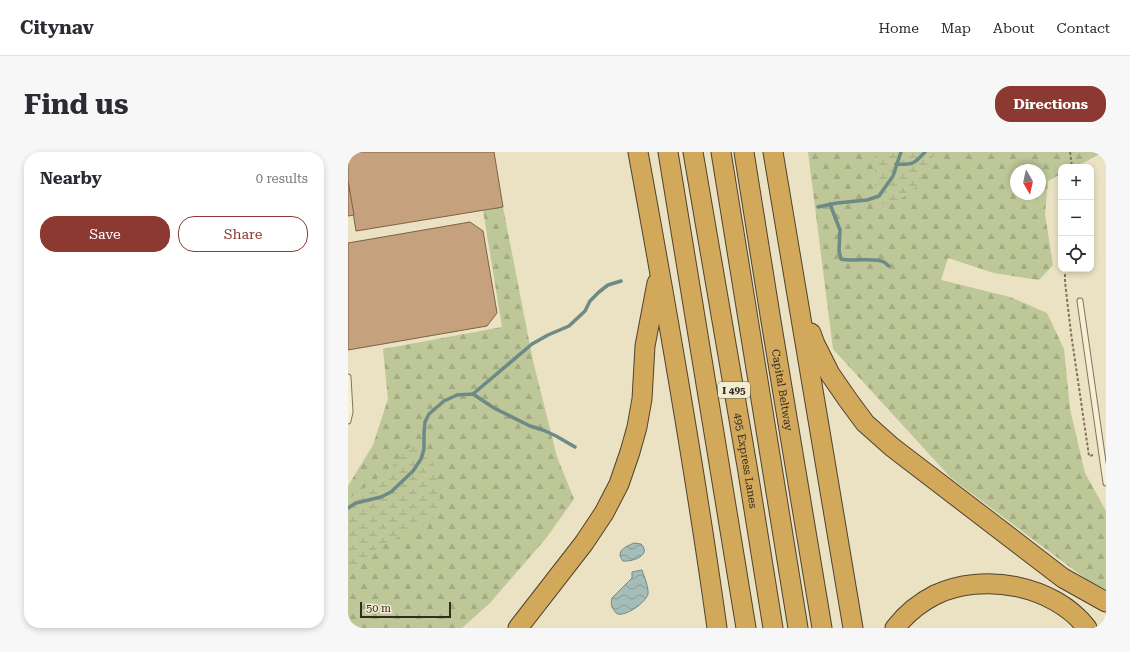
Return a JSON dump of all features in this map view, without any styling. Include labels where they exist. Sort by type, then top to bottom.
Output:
[{"type":"highway","points":[[638,152],[660,272],[702,524],[717,628]]},
{"type":"highway","name":"I 495","points":[[668,152],[746,628]]},
{"type":"highway","name":"495 Express Lanes","points":[[693,152],[746,458],[773,628]]},
{"type":"highway","name":"I 495","points":[[721,152],[798,628]]},
{"type":"highway","name":"Capital Beltway","points":[[744,152],[770,321],[822,628]]},
{"type":"highway","points":[[773,152],[853,628]]},
{"type":"highway","points":[[518,628],[584,543],[604,513],[619,484],[637,427],[642,399],[645,346],[660,272]]},
{"type":"highway","points":[[796,289],[815,344],[830,374],[865,423],[906,459],[1063,578],[1106,608]]},
{"type":"highway","points":[[506,628],[558,578]]},
{"type":"highway","points":[[1063,578],[1106,602]]},
{"type":"highway","points":[[895,628],[915,607],[935,595],[968,585],[989,584],[1010,585],[1036,592],[1071,612],[1087,628]]},
{"type":"lane","points":[[1080,301],[1106,483]]},
{"type":"lane","points":[[348,376],[350,412],[348,421]]},
{"type":"path","points":[[1070,152],[1072,164]]},
{"type":"path","points":[[1065,272],[1071,333],[1089,456],[1101,454]]},
{"type":"green space","points":[[808,152],[1106,152],[1081,164],[1058,164],[1058,176],[1048,181],[1045,214],[1053,265],[1039,280],[994,273],[948,258],[941,280],[1010,297],[1047,313],[1064,349],[1070,409],[1085,473],[1106,511],[1106,592],[1098,588],[951,478],[833,349]]},
{"type":"green space","points":[[875,152],[935,152],[922,179],[910,192],[903,198],[883,204],[878,202],[875,197]]},
{"type":"green space","points":[[503,207],[533,361],[557,457],[574,499],[547,537],[490,603],[462,628],[348,628],[348,486],[373,445],[388,399],[383,349],[502,327],[483,210]]},
{"type":"green space","points":[[419,444],[429,453],[434,466],[440,496],[440,507],[438,512],[425,524],[377,548],[348,576],[348,499],[386,471],[406,450]]},
{"type":"water","points":[[634,543],[641,544],[644,548],[643,554],[636,559],[623,561],[620,555],[622,550]]},
{"type":"water","points":[[642,570],[648,589],[647,597],[631,611],[617,614],[612,607],[612,598],[632,578],[632,572]]},
{"type":"building","points":[[348,152],[494,152],[503,207],[356,231],[348,181]]},
{"type":"building","points":[[348,181],[354,215],[348,216]]},
{"type":"building","points":[[470,222],[483,231],[497,313],[487,326],[348,350],[348,243]]},
{"type":"waterway","points":[[818,207],[837,203],[867,200],[879,196],[893,176],[901,152]]},
{"type":"waterway","points":[[896,164],[913,163],[925,152]]},
{"type":"waterway","points":[[830,204],[840,230],[839,251],[841,259],[875,260],[884,262],[889,266]]},
{"type":"waterway","points":[[473,394],[532,344],[569,326],[585,311],[590,301],[608,285],[621,281]]},
{"type":"waterway","points":[[348,508],[356,503],[381,497],[391,492],[413,471],[421,459],[424,449],[425,422],[429,414],[444,401],[457,395],[473,394],[494,408],[530,426],[556,436],[575,447]]}]
